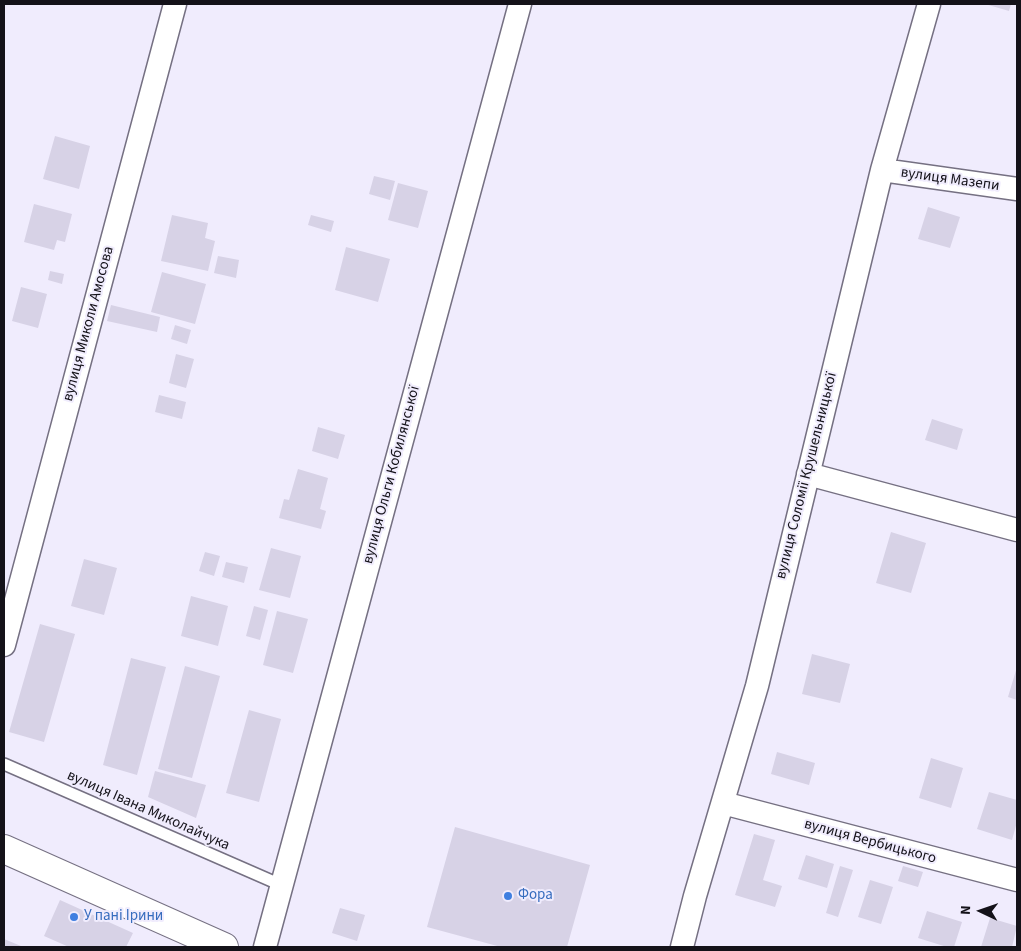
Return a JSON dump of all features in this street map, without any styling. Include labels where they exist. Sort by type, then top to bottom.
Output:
[{"type":"street","name":"вулиця Миколи Амосова","points":[[4,645],[175,4]]},
{"type":"street","name":"вулиця Ольги Кобилянської","points":[[265,947],[280,885],[520,4]]},
{"type":"street","name":"вулиця Соломії Крушельницької","points":[[682,947],[756,686],[882,170],[929,4]]},
{"type":"street","name":"вулиця Мазепи","points":[[882,170],[1017,189]]},
{"type":"street","points":[[808,474],[1017,530]]},
{"type":"street","name":"вулиця Вербицького","points":[[723,803],[1017,880]]},
{"type":"street","points":[[4,849],[184,939],[224,947]]},
{"type":"lane","name":"вулиця Івана Миколайчука","points":[[4,764],[280,885]]},
{"type":"building","points":[[985,4],[1011,4],[1009,11]]},
{"type":"building","points":[[55,136],[90,146],[79,189],[43,179]]},
{"type":"building","points":[[374,176],[395,181],[390,200],[369,194]]},
{"type":"building","points":[[398,183],[428,191],[418,228],[388,220]]},
{"type":"building","points":[[34,204],[72,214],[65,242],[57,240],[54,250],[24,242]]},
{"type":"building","points":[[928,207],[960,217],[950,248],[918,239]]},
{"type":"building","points":[[172,215],[208,223],[205,238],[215,241],[208,271],[161,261]]},
{"type":"building","points":[[311,215],[334,221],[331,232],[308,225]]},
{"type":"building","points":[[346,247],[390,259],[378,302],[335,290]]},
{"type":"building","points":[[218,256],[239,260],[236,278],[214,273]]},
{"type":"building","points":[[50,271],[64,274],[62,284],[48,280]]},
{"type":"building","points":[[162,272],[206,284],[195,324],[151,312]]},
{"type":"building","points":[[21,287],[47,294],[38,328],[12,321]]},
{"type":"building","points":[[111,305],[160,317],[157,332],[107,321]]},
{"type":"building","points":[[175,325],[191,330],[187,344],[171,339]]},
{"type":"building","points":[[176,354],[194,359],[186,388],[169,383]]},
{"type":"building","points":[[159,395],[186,402],[182,419],[155,412]]},
{"type":"building","points":[[932,419],[963,429],[957,450],[925,440]]},
{"type":"building","points":[[318,427],[345,435],[338,459],[312,451]]},
{"type":"building","points":[[298,469],[328,478],[320,509],[326,511],[321,529],[279,518],[284,499],[289,500]]},
{"type":"building","points":[[891,532],[926,543],[911,593],[876,583]]},
{"type":"building","points":[[271,548],[301,556],[290,598],[259,590]]},
{"type":"building","points":[[205,552],[220,556],[214,576],[199,571]]},
{"type":"building","points":[[84,559],[117,568],[104,615],[71,606]]},
{"type":"building","points":[[226,562],[248,567],[244,583],[222,577]]},
{"type":"building","points":[[191,596],[228,606],[218,646],[181,636]]},
{"type":"building","points":[[254,606],[268,610],[260,640],[246,636]]},
{"type":"building","points":[[277,611],[308,619],[293,673],[263,665]]},
{"type":"building","points":[[40,624],[75,634],[44,742],[9,732]]},
{"type":"building","points":[[812,654],[850,664],[840,703],[802,694]]},
{"type":"building","points":[[131,658],[166,667],[137,775],[103,765]]},
{"type":"building","points":[[185,666],[220,676],[192,778],[158,769]]},
{"type":"building","points":[[1017,667],[1017,700],[1008,697]]},
{"type":"building","points":[[249,710],[281,719],[259,802],[226,793]]},
{"type":"building","points":[[777,752],[815,763],[809,785],[771,774]]},
{"type":"building","points":[[931,758],[963,768],[951,808],[919,798]]},
{"type":"building","points":[[155,771],[206,785],[196,818],[148,797]]},
{"type":"building","points":[[989,792],[1017,800],[1017,822],[1012,840],[977,829]]},
{"type":"building","name":"Фора","points":[[455,827],[590,865],[567,947],[501,947],[427,927]]},
{"type":"building","points":[[754,834],[775,840],[763,880],[782,886],[775,907],[735,895]]},
{"type":"building","points":[[806,855],[834,864],[827,888],[798,879]]},
{"type":"building","points":[[840,866],[853,870],[838,917],[826,913]]},
{"type":"building","points":[[903,866],[923,872],[918,887],[898,881]]},
{"type":"building","points":[[870,880],[893,887],[881,924],[858,917]]},
{"type":"building","name":"У пані Ірини","points":[[60,900],[133,933],[126,947],[69,947],[44,936]]},
{"type":"building","points":[[340,908],[365,915],[357,941],[332,933]]},
{"type":"building","points":[[927,911],[962,922],[954,947],[947,947],[918,938]]},
{"type":"building","points":[[990,918],[1017,926],[1012,947],[981,947]]},
{"type":"building","points":[[4,939],[21,946],[4,947]]},
{"type":"place","name":"Фора","points":[[508,896]]},
{"type":"place","name":"У пані Ірини","points":[[74,917]]}]
